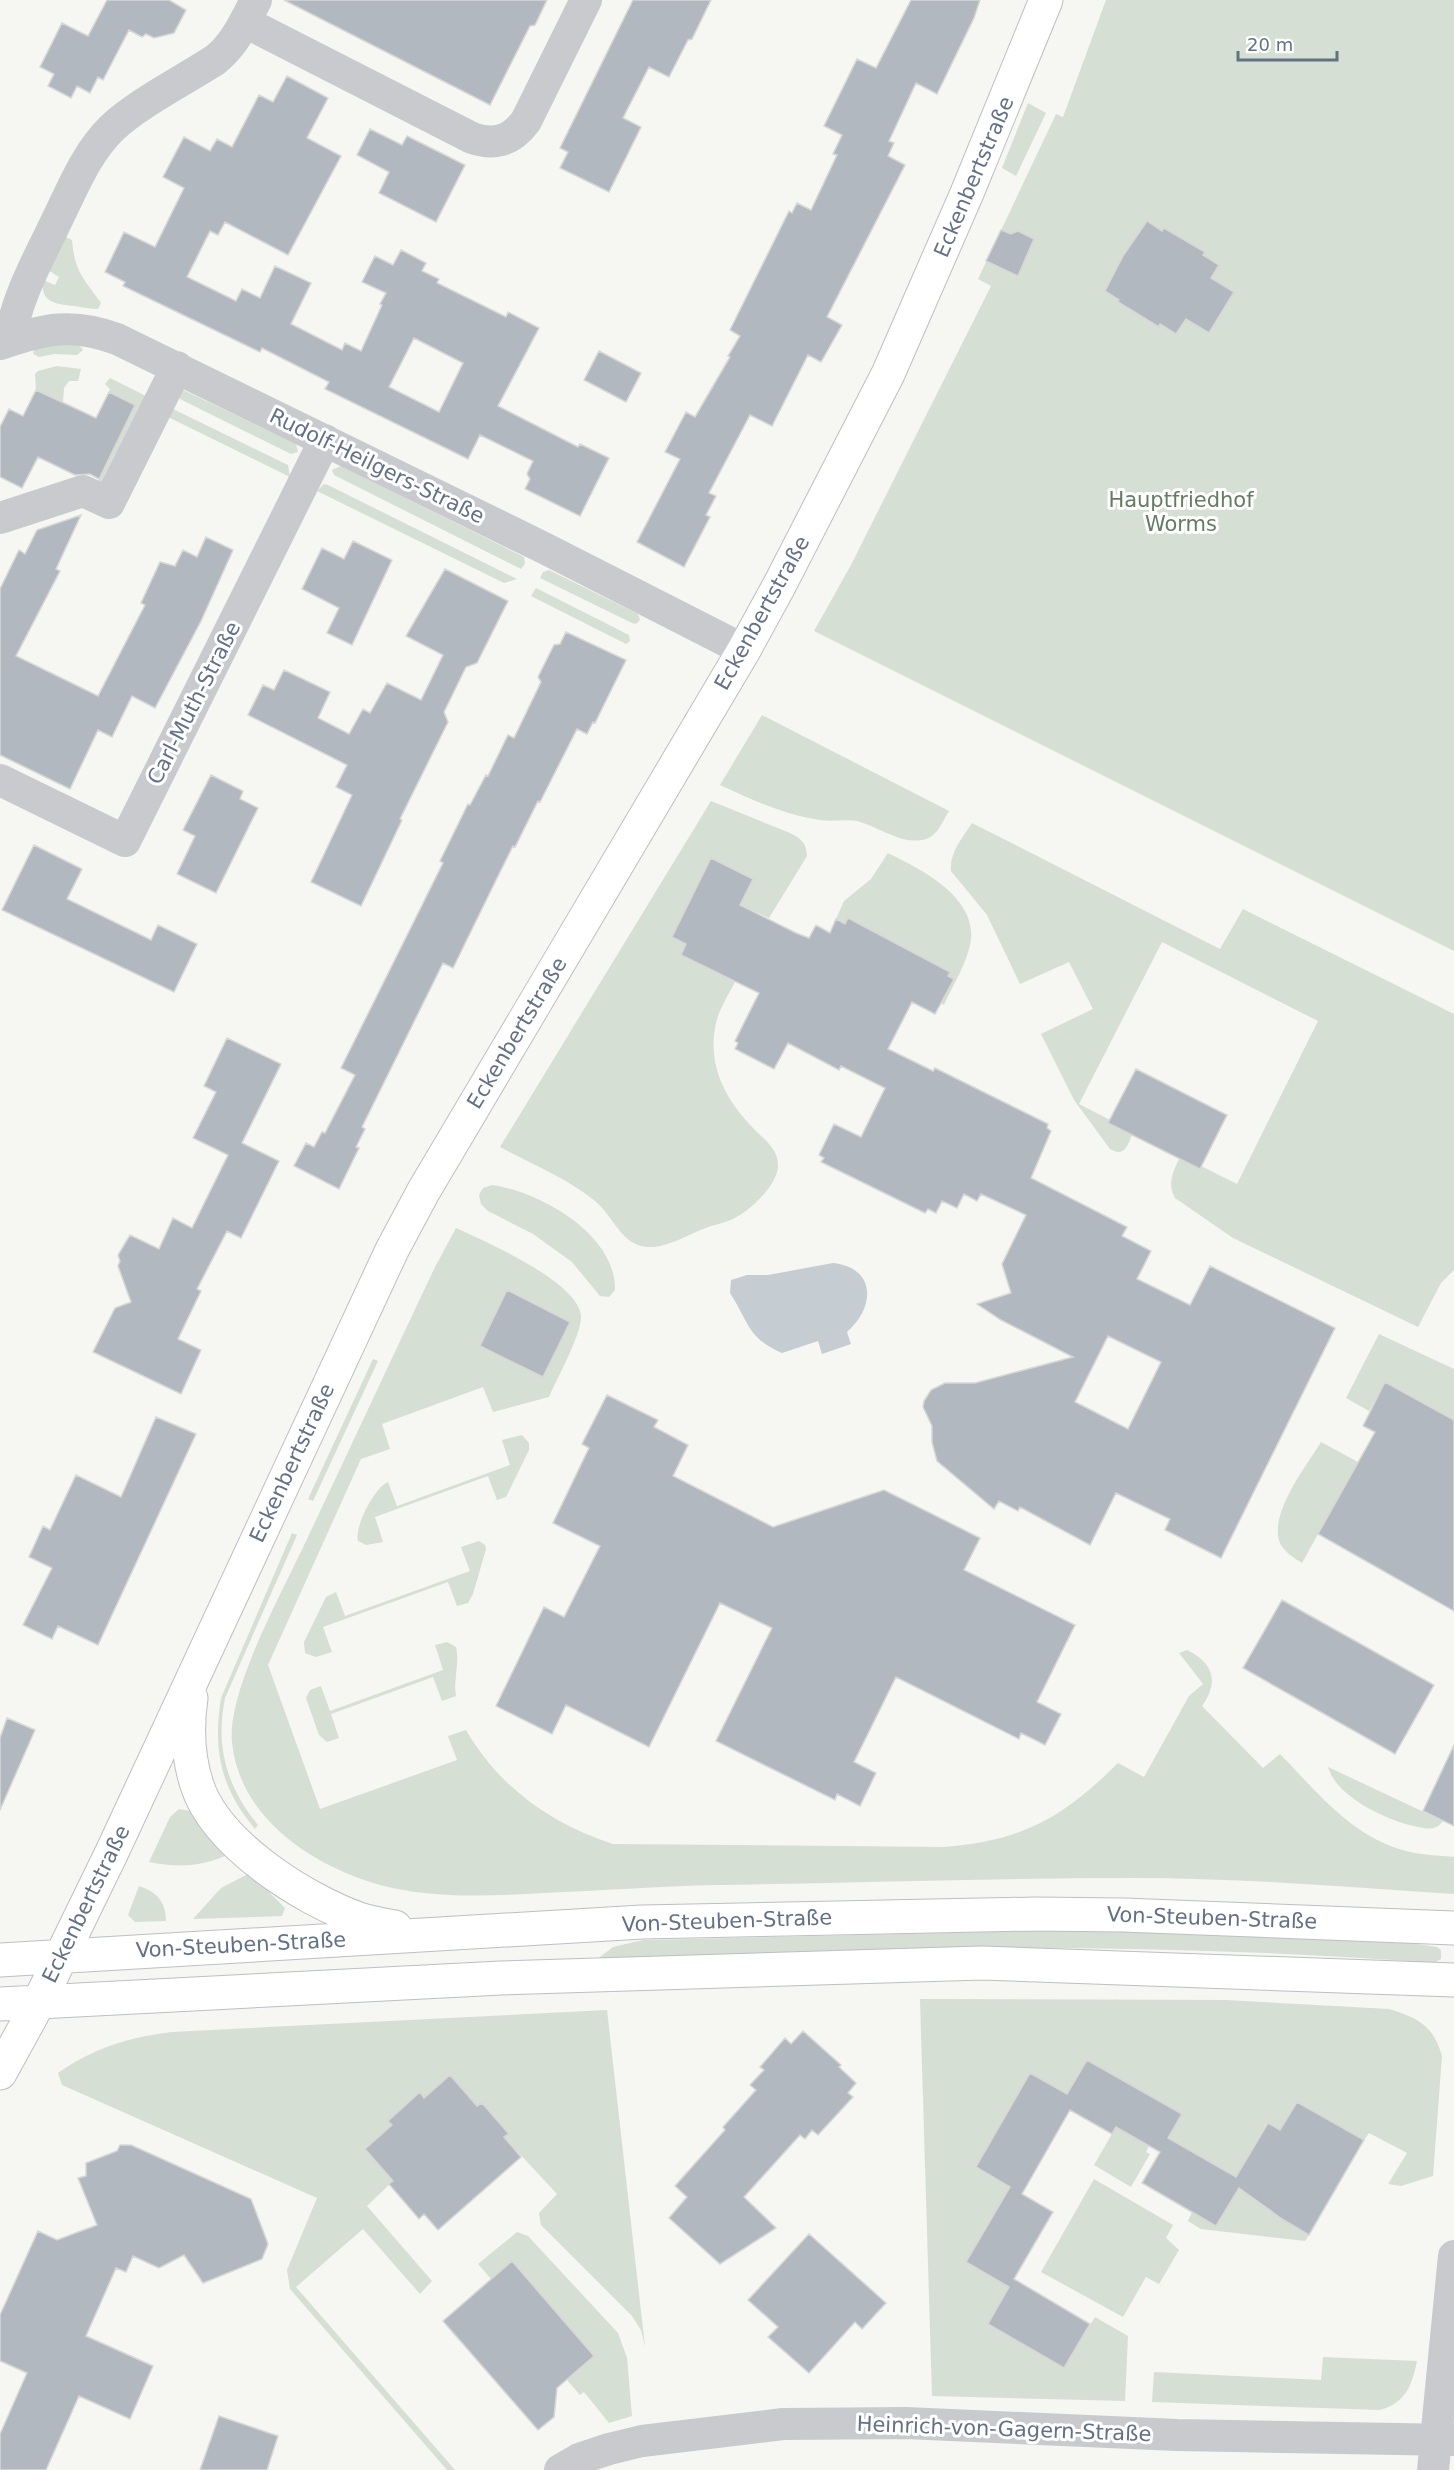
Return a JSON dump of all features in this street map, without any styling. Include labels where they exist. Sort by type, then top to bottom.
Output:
[{"type":"street","points":[[5,342],[26,284],[82,171],[101,141],[121,120],[227,50],[250,11],[472,138],[483,142],[496,142],[507,139],[526,121],[586,0]]},
{"type":"street","name":"Eckenbertstraße","points":[[0,2073],[62,1956],[357,1323],[423,1192],[744,650],[846,458],[888,374],[955,224],[1046,0]]},
{"type":"street","name":"Rudolf-Heilgers-Straße","points":[[5,342],[30,333],[81,328],[117,339],[544,548],[744,650]]},
{"type":"street","points":[[0,518],[83,491],[109,503],[177,367]]},
{"type":"street","name":"Carl-Muth-Straße","points":[[0,780],[125,841],[325,440]]},
{"type":"street","points":[[192,1681],[188,1717],[192,1766],[204,1801],[226,1831],[248,1853],[280,1879],[313,1898],[360,1919],[427,1935]]},
{"type":"street","name":"Von-Steuben-Straße","points":[[0,1960],[642,1922],[1035,1914],[1259,1919],[1454,1928]]},
{"type":"street","points":[[0,2004],[501,1978],[982,1963],[1454,1980]]},
{"type":"street","points":[[1433,2470],[1445,2439],[1454,2256]]},
{"type":"street","name":"Heinrich-von-Gagern-Straße","points":[[560,2470],[599,2452],[642,2441],[783,2424],[906,2423],[1177,2435],[1445,2439]]},
{"type":"green space","name":"Hauptfriedhof Worms","points":[[1106,0],[1454,0],[1454,951],[814,631],[851,565],[991,286],[978,279],[1056,114],[1063,117]]},
{"type":"green space","points":[[1028,103],[1046,113],[1016,176],[1002,168]]},
{"type":"green space","points":[[66,237],[72,240],[75,260],[81,274],[101,303],[98,309],[55,303],[44,293],[43,280],[55,285],[59,277],[48,270]]},
{"type":"green space","points":[[54,344],[79,345],[83,350],[77,355],[54,354],[39,357],[33,354],[35,348]]},
{"type":"green space","points":[[57,366],[81,369],[78,381],[69,381],[64,388],[63,402],[36,390],[35,374]]},
{"type":"green space","points":[[110,378],[148,397],[106,490],[96,485],[135,405],[109,392],[110,389],[105,384]]},
{"type":"green space","points":[[181,389],[296,444],[298,452],[291,454],[180,399],[178,396]]},
{"type":"green space","points":[[173,409],[288,465],[290,477],[164,415]]},
{"type":"green space","points":[[341,466],[524,557],[525,564],[521,569],[334,475],[332,470]]},
{"type":"green space","points":[[324,484],[517,579],[504,583],[317,491]]},
{"type":"green space","points":[[549,570],[638,614],[640,620],[636,624],[632,623],[540,578],[543,572]]},
{"type":"green space","points":[[536,588],[629,635],[630,641],[626,644],[531,596]]},
{"type":"green space","points":[[762,715],[949,811],[932,836],[914,841],[897,837],[857,821],[825,821],[794,815],[720,785]]},
{"type":"green space","points":[[711,801],[794,835],[803,842],[807,856],[769,918],[740,905],[752,878],[711,858],[672,937],[686,944],[681,955],[735,982],[716,1023],[714,1054],[717,1069],[721,1083],[737,1109],[771,1146],[776,1155],[777,1173],[768,1189],[755,1204],[740,1215],[672,1243],[646,1247],[625,1237],[601,1207],[585,1193],[500,1147]]},
{"type":"green space","points":[[972,823],[1220,949],[1243,909],[1454,1014],[1454,1270],[1441,1283],[1418,1327],[1233,1238],[1175,1198],[1171,1188],[1179,1159],[1199,1169],[1201,1166],[1237,1184],[1318,1021],[1162,942],[1079,1104],[1110,1120],[1109,1124],[1132,1135],[1124,1150],[1119,1152],[1110,1149],[1074,1100],[1041,1034],[1093,1009],[1069,962],[1020,984],[987,915],[951,871],[954,852]]},
{"type":"green space","points":[[888,853],[930,876],[955,897],[965,910],[970,924],[971,940],[960,973],[944,1005],[941,1003],[954,979],[948,976],[950,972],[848,919],[845,924],[836,919],[844,901],[871,879]]},
{"type":"green space","points":[[492,1185],[532,1196],[572,1219],[589,1234],[603,1251],[612,1270],[615,1290],[609,1297],[600,1296],[572,1262],[533,1234],[488,1211],[481,1204],[479,1195],[483,1188]]},
{"type":"green space","points":[[456,1228],[528,1264],[565,1290],[576,1303],[581,1316],[578,1334],[549,1397],[493,1412],[483,1387],[382,1424],[390,1449],[361,1459],[268,1665],[320,1809],[457,1760],[448,1736],[466,1730],[494,1769],[529,1801],[569,1826],[613,1844],[944,1847],[972,1844],[1019,1832],[1040,1823],[1079,1798],[1118,1763],[1144,1777],[1189,1696],[1203,1684],[1179,1653],[1187,1650],[1203,1661],[1211,1674],[1211,1689],[1202,1706],[1263,1768],[1280,1754],[1334,1809],[1364,1832],[1381,1842],[1406,1851],[1454,1857],[1454,1894],[1255,1881],[1135,1878],[694,1886],[461,1895],[420,1893],[380,1885],[355,1877],[306,1851],[264,1816],[249,1794],[238,1769],[232,1742],[238,1695],[272,1611],[435,1267]]},
{"type":"green space","points":[[1379,1334],[1454,1369],[1454,1420],[1386,1382],[1369,1411],[1346,1398]]},
{"type":"green space","points":[[373,1359],[378,1361],[313,1501],[308,1499]]},
{"type":"green space","points":[[522,1435],[529,1443],[529,1450],[506,1497],[497,1500],[488,1476],[375,1517],[383,1542],[366,1545],[358,1541],[362,1517],[383,1485],[388,1482],[397,1506],[510,1465],[502,1440]]},
{"type":"green space","points":[[1321,1442],[1358,1462],[1302,1563],[1281,1545],[1278,1533],[1279,1520],[1283,1506],[1298,1477]]},
{"type":"green space","points":[[292,1533],[297,1535],[225,1698],[222,1716],[226,1766],[238,1796],[258,1825],[255,1829],[234,1798],[222,1767],[218,1735],[221,1698]]},
{"type":"green space","points":[[479,1541],[485,1545],[486,1549],[473,1594],[468,1603],[457,1606],[448,1582],[323,1627],[332,1652],[316,1657],[305,1653],[304,1642],[326,1597],[336,1592],[345,1616],[470,1571],[461,1547]]},
{"type":"green space","points":[[447,1642],[456,1647],[457,1653],[456,1696],[442,1701],[433,1677],[331,1714],[339,1738],[327,1742],[319,1735],[306,1698],[310,1690],[321,1686],[330,1711],[443,1670],[435,1645]]},
{"type":"green space","points":[[1328,1767],[1443,1821],[1430,1829],[1406,1824],[1379,1814],[1342,1789]]},
{"type":"green space","points":[[179,1809],[191,1811],[231,1853],[201,1864],[170,1865],[149,1862],[170,1817]]},
{"type":"green space","points":[[250,1873],[285,1908],[282,1916],[193,1919],[221,1888]]},
{"type":"green space","points":[[139,1886],[151,1891],[159,1899],[166,1914],[166,1921],[135,1922],[128,1915]]},
{"type":"green space","points":[[1124,1931],[1396,1941],[1437,1947],[1441,1950],[1441,1959],[1434,1963],[1226,1952],[1018,1948],[809,1951],[602,1960],[600,1957],[613,1947],[643,1940]]},
{"type":"green space","points":[[920,1999],[1226,2000],[1389,2009],[1399,2012],[1423,2024],[1429,2030],[1442,2056],[1433,2176],[1401,2186],[1388,2184],[1407,2153],[1369,2133],[1364,2140],[1297,2102],[1280,2130],[1267,2123],[1257,2141],[1263,2145],[1243,2181],[1168,2138],[1181,2114],[1087,2060],[1067,2094],[976,2167],[1010,2187],[966,2262],[1009,2287],[989,2324],[1064,2368],[1095,2317],[1128,2336],[1125,2401],[932,2396]]},
{"type":"green space","points":[[607,2010],[645,2347],[641,2330],[632,2316],[541,2225],[539,2213],[557,2194],[504,2137],[509,2133],[482,2103],[477,2106],[450,2075],[424,2098],[419,2093],[388,2121],[392,2125],[365,2149],[393,2181],[367,2206],[432,2281],[420,2294],[363,2229],[296,2287],[455,2470],[447,2470],[290,2289],[287,2270],[317,2198],[62,2085],[58,2073],[71,2064],[112,2045],[172,2032]]},
{"type":"green space","points":[[1116,2127],[1149,2146],[1146,2152],[1150,2154],[1131,2187],[1094,2165]]},
{"type":"green space","points":[[1094,2179],[1173,2225],[1166,2238],[1179,2250],[1159,2284],[1146,2277],[1123,2317],[1041,2272]]},
{"type":"green space","points":[[1241,2183],[1264,2206],[1309,2235],[1305,2241],[1201,2229],[1188,2221],[1192,2212],[1216,2226]]},
{"type":"green space","points":[[517,2232],[528,2236],[618,2333],[627,2358],[632,2416],[609,2423],[584,2392],[580,2395],[567,2380],[593,2356],[512,2261],[491,2279],[478,2264]]},
{"type":"green space","points":[[1323,2357],[1417,2361],[1413,2378],[1402,2398],[1380,2410],[1152,2402],[1154,2372],[1321,2380]]},
{"type":"shaded area","points":[[833,1263],[847,1266],[858,1273],[867,1290],[866,1301],[863,1312],[847,1332],[851,1344],[822,1354],[818,1341],[782,1353],[770,1347],[755,1335],[730,1293],[731,1280],[747,1275],[768,1275]]},
{"type":"building","points":[[107,0],[169,0],[186,10],[174,33],[154,38],[146,34],[142,37],[129,30],[103,80],[98,77],[90,93],[77,86],[71,98],[48,86],[54,74],[40,67],[62,23],[88,36]]},
{"type":"building","points":[[284,0],[547,0],[535,25],[530,26],[490,105]]},
{"type":"building","points":[[633,0],[711,0],[692,39],[688,40],[669,77],[649,67],[623,118],[641,127],[609,192],[560,168],[568,152],[560,148]]},
{"type":"building","points":[[911,0],[980,0],[974,18],[937,94],[916,83],[889,141],[894,143],[888,156],[905,165],[827,317],[842,325],[821,362],[808,355],[772,426],[750,415],[709,493],[716,496],[706,515],[710,517],[684,567],[637,542],[680,459],[665,452],[686,412],[695,417],[730,357],[728,356],[740,336],[730,330],[789,211],[792,213],[797,203],[811,210],[837,155],[833,154],[842,135],[824,126],[857,59],[876,68]]},
{"type":"building","points":[[287,76],[328,98],[307,138],[341,156],[288,255],[225,222],[218,235],[210,231],[187,277],[236,301],[242,289],[260,298],[275,266],[311,283],[291,324],[342,350],[345,343],[361,351],[386,293],[362,282],[375,256],[393,265],[401,250],[426,263],[422,271],[439,279],[437,283],[506,317],[508,312],[539,328],[498,406],[578,447],[580,444],[609,458],[580,516],[525,489],[530,479],[527,474],[533,461],[480,435],[468,459],[325,389],[329,382],[262,348],[260,352],[123,286],[125,282],[105,272],[124,232],[155,247],[184,188],[163,177],[184,137],[210,151],[217,139],[232,147],[259,95],[273,102]],"holes":[[[414,338],[463,363],[439,412],[389,387]]]},
{"type":"building","points":[[370,129],[402,145],[407,136],[465,165],[436,222],[379,193],[389,172],[357,155]]},
{"type":"building","points":[[1147,221],[1162,231],[1164,228],[1205,252],[1203,255],[1219,265],[1211,278],[1234,292],[1209,333],[1186,319],[1176,334],[1160,324],[1159,327],[1118,302],[1119,300],[1105,291],[1123,256]]},
{"type":"building","points":[[1001,230],[1011,234],[1018,231],[1034,239],[1018,276],[986,261]]},
{"type":"building","points":[[599,351],[641,373],[626,402],[584,380]]},
{"type":"building","points":[[36,390],[96,418],[109,392],[135,405],[99,479],[90,474],[75,475],[38,457],[22,488],[0,477],[0,427],[9,409],[23,416]]},
{"type":"building","points":[[81,515],[56,569],[60,571],[16,656],[98,696],[145,605],[141,603],[160,562],[175,566],[183,550],[197,557],[206,537],[233,550],[201,621],[155,708],[132,696],[112,737],[98,730],[70,789],[0,755],[0,589],[19,550],[25,554],[37,530]]},
{"type":"building","points":[[353,541],[392,560],[352,645],[327,633],[339,608],[302,589],[322,548],[344,559]]},
{"type":"building","points":[[445,569],[508,601],[477,663],[466,667],[444,712],[448,722],[400,819],[402,820],[361,906],[311,882],[352,795],[336,787],[347,765],[248,715],[263,685],[274,690],[284,670],[330,692],[318,718],[349,734],[363,709],[370,713],[387,683],[421,700],[443,655],[406,636]]},
{"type":"building","points":[[566,632],[626,660],[595,723],[593,722],[587,734],[577,729],[540,802],[538,801],[515,847],[513,846],[453,968],[443,963],[362,1127],[365,1129],[356,1147],[359,1148],[339,1189],[294,1166],[306,1143],[314,1147],[322,1132],[325,1133],[355,1075],[341,1068],[443,863],[440,861],[468,804],[470,805],[486,775],[488,776],[508,735],[514,738],[541,682],[538,677],[554,645],[560,644]]},
{"type":"building","points":[[211,775],[243,791],[240,799],[258,808],[216,893],[177,874],[195,836],[183,830]]},
{"type":"building","points":[[34,845],[82,869],[67,899],[151,940],[158,925],[197,944],[174,992],[2,910]]},
{"type":"building","points":[[711,858],[753,879],[740,905],[796,933],[809,938],[816,925],[830,933],[836,919],[845,924],[848,918],[950,972],[948,976],[954,979],[935,1014],[912,1002],[888,1049],[933,1071],[935,1068],[1048,1124],[1047,1128],[1051,1131],[1031,1178],[1127,1227],[1122,1236],[1151,1251],[1137,1279],[1190,1305],[1210,1266],[1335,1328],[1221,1558],[1165,1530],[1170,1519],[1116,1493],[1090,1545],[1020,1507],[1018,1511],[999,1501],[994,1509],[937,1461],[932,1442],[932,1426],[923,1407],[931,1390],[945,1383],[975,1383],[1073,1357],[1001,1320],[977,1304],[1011,1293],[1002,1264],[1026,1215],[981,1194],[977,1201],[964,1194],[957,1208],[942,1201],[936,1213],[928,1209],[925,1213],[821,1162],[824,1158],[819,1155],[834,1124],[861,1137],[885,1088],[841,1066],[839,1070],[788,1043],[774,1069],[735,1049],[738,1043],[735,1041],[759,993],[681,955],[686,944],[672,937]],"holes":[[[1108,1336],[1161,1362],[1128,1429],[1075,1402]]]},
{"type":"building","points":[[227,1038],[281,1064],[242,1143],[279,1161],[241,1238],[227,1231],[197,1289],[201,1291],[178,1339],[201,1350],[181,1394],[93,1352],[115,1308],[131,1302],[118,1266],[120,1261],[118,1255],[130,1235],[159,1249],[173,1218],[192,1228],[228,1155],[193,1138],[216,1092],[204,1086]]},
{"type":"building","points":[[1136,1069],[1227,1115],[1200,1169],[1108,1123]]},
{"type":"building","points":[[507,1290],[570,1322],[543,1377],[480,1346]]},
{"type":"building","points":[[1385,1382],[1454,1420],[1454,1611],[1318,1534],[1375,1432],[1363,1426]]},
{"type":"building","points":[[607,1395],[658,1420],[654,1427],[688,1445],[673,1476],[773,1527],[884,1490],[980,1538],[964,1570],[1075,1625],[1037,1702],[1061,1714],[1045,1745],[1021,1733],[1019,1739],[896,1677],[854,1762],[876,1773],[860,1806],[837,1794],[835,1800],[716,1741],[772,1628],[720,1603],[649,1747],[566,1705],[552,1734],[496,1706],[544,1607],[564,1617],[600,1546],[553,1523],[589,1448],[582,1444]]},
{"type":"building","points":[[156,1417],[196,1434],[98,1645],[58,1626],[52,1639],[23,1625],[52,1568],[29,1557],[43,1526],[50,1530],[76,1475],[121,1497]]},
{"type":"building","points":[[1282,1600],[1434,1685],[1395,1754],[1243,1668]]},
{"type":"building","points":[[7,1718],[35,1730],[0,1810],[0,1738]]},
{"type":"building","points":[[1454,1745],[1454,1826],[1423,1811]]},
{"type":"building","points":[[803,2031],[841,2065],[839,2067],[856,2083],[848,2093],[853,2097],[818,2135],[812,2130],[805,2139],[800,2135],[744,2197],[776,2228],[720,2264],[669,2218],[687,2197],[675,2186],[725,2130],[723,2127],[756,2090],[750,2085],[764,2070],[760,2067],[785,2038],[791,2044]]},
{"type":"building","points":[[1087,2060],[1182,2114],[1168,2138],[1236,2177],[1268,2123],[1280,2130],[1297,2102],[1364,2140],[1309,2235],[1239,2188],[1216,2226],[1142,2183],[1160,2152],[1116,2127],[1112,2134],[1070,2110],[1022,2194],[1053,2212],[1014,2279],[1090,2324],[1064,2368],[988,2324],[1009,2287],[966,2262],[1010,2187],[976,2167],[1030,2073],[1067,2094]]},
{"type":"building","points":[[450,2075],[477,2106],[482,2103],[509,2134],[504,2137],[521,2157],[438,2230],[424,2214],[419,2219],[389,2184],[393,2181],[365,2149],[392,2125],[388,2121],[420,2092],[424,2098]]},
{"type":"building","points":[[120,2145],[131,2145],[251,2199],[268,2244],[262,2259],[203,2283],[184,2255],[159,2268],[133,2256],[126,2272],[116,2268],[86,2336],[153,2366],[130,2419],[79,2396],[46,2470],[0,2470],[0,2434],[27,2373],[0,2361],[0,2315],[38,2231],[57,2240],[97,2225],[78,2178],[86,2176],[86,2163],[117,2151]]},
{"type":"building","points":[[809,2234],[886,2303],[862,2329],[855,2322],[809,2373],[768,2337],[778,2327],[748,2300]]},
{"type":"building","points":[[512,2261],[594,2356],[557,2388],[554,2417],[538,2430],[443,2321]]},
{"type":"building","points":[[219,2416],[278,2436],[267,2470],[200,2470]]}]
